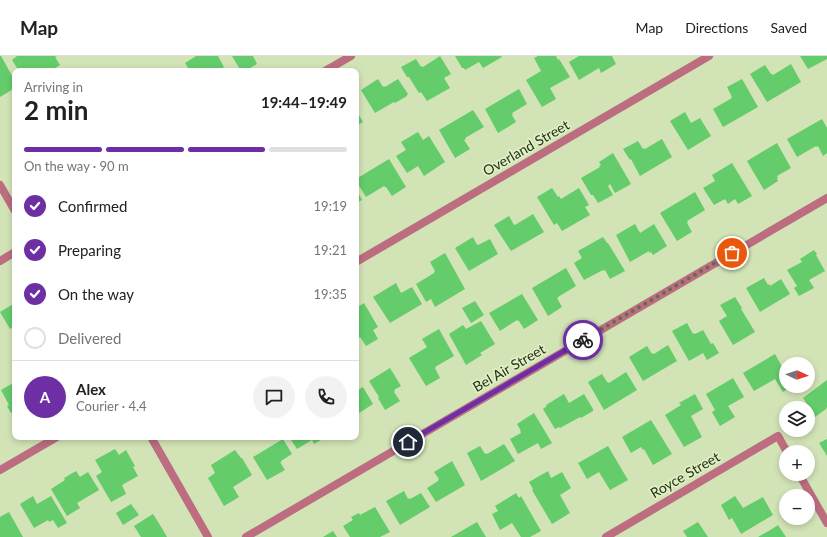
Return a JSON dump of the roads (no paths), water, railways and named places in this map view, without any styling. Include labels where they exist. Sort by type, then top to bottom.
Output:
[{"type":"street","points":[[330,68],[351,56]]},
{"type":"street","name":"Overland Street","points":[[359,260],[709,56]]},
{"type":"street","points":[[0,185],[12,206]]},
{"type":"street","name":"Bel Air Street","points":[[246,537],[827,198]]},
{"type":"street","points":[[0,261],[12,254]]},
{"type":"street","name":"Royce Street","points":[[606,537],[619,534],[778,436],[783,445]]},
{"type":"street","points":[[0,470],[52,440]]},
{"type":"street","points":[[153,440],[208,537]]},
{"type":"street","points":[[803,481],[827,523]]}]
